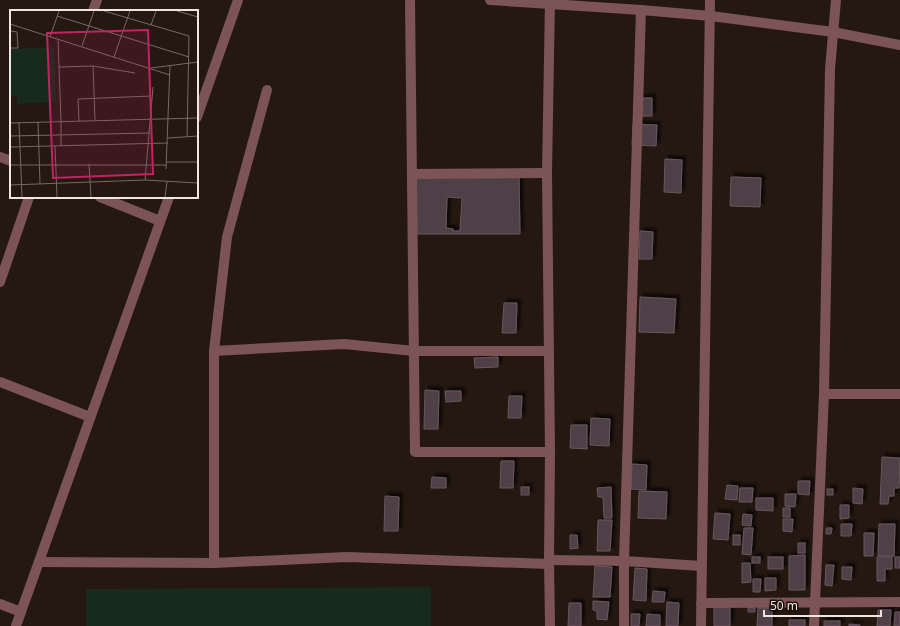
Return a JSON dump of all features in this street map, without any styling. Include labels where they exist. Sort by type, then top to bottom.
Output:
[{"type":"street","points":[[93,10],[97,0]]},
{"type":"street","points":[[198,114],[238,0]]},
{"type":"street","points":[[410,0],[415,452],[550,452]]},
{"type":"street","points":[[490,0],[550,2],[710,16],[833,32],[900,45]]},
{"type":"street","points":[[701,626],[710,0]]},
{"type":"street","points":[[814,626],[824,394],[830,69],[836,0]]},
{"type":"street","points":[[550,2],[547,173],[550,626]]},
{"type":"street","points":[[624,626],[624,561],[641,10]]},
{"type":"street","points":[[214,563],[214,351],[227,237],[267,90]]},
{"type":"street","points":[[0,157],[10,162]]},
{"type":"street","points":[[412,174],[547,173]]},
{"type":"street","points":[[0,282],[29,198]]},
{"type":"street","points":[[102,198],[160,221]]},
{"type":"street","points":[[16,626],[169,198]]},
{"type":"street","points":[[214,351],[344,344],[414,351],[549,351]]},
{"type":"street","points":[[0,382],[90,417]]},
{"type":"street","points":[[824,394],[900,394]]},
{"type":"street","points":[[39,562],[214,563],[347,557],[549,562],[624,561],[702,566]]},
{"type":"street","points":[[701,602],[900,602]]},
{"type":"street","points":[[0,604],[22,612]]},
{"type":"green space","points":[[431,587],[431,626],[86,626],[86,589]]},
{"type":"building","points":[[640,98],[652,98],[652,116],[639,116]]},
{"type":"building","points":[[633,124],[657,125],[656,146],[632,145]]},
{"type":"building","points":[[665,159],[682,160],[681,193],[664,192]]},
{"type":"building","points":[[519,176],[520,234],[417,234],[416,177]],"holes":[[[447,197],[462,198],[460,231],[453,231],[453,229],[446,228]]]},
{"type":"building","points":[[731,177],[761,178],[760,207],[730,206]]},
{"type":"building","points":[[640,231],[653,232],[652,259],[639,259]]},
{"type":"building","points":[[640,297],[676,299],[674,333],[639,332]]},
{"type":"building","points":[[504,303],[517,303],[516,333],[502,333]]},
{"type":"building","points":[[498,357],[498,367],[475,368],[474,358]]},
{"type":"building","points":[[425,390],[439,391],[438,429],[424,429]]},
{"type":"building","points":[[445,391],[461,391],[461,401],[446,402]]},
{"type":"building","points":[[509,396],[522,396],[521,418],[508,418]]},
{"type":"building","points":[[591,418],[610,419],[609,446],[590,445]]},
{"type":"building","points":[[571,425],[587,425],[587,449],[570,448]]},
{"type":"building","points":[[882,457],[900,458],[899,488],[894,488],[894,496],[889,496],[888,504],[880,504]]},
{"type":"building","points":[[501,461],[514,461],[513,488],[500,488]]},
{"type":"building","points":[[632,464],[647,465],[646,490],[631,489]]},
{"type":"building","points":[[432,477],[446,478],[446,488],[431,488]]},
{"type":"building","points":[[798,481],[810,481],[809,495],[798,494]]},
{"type":"building","points":[[727,485],[738,486],[737,500],[725,499]]},
{"type":"building","points":[[521,487],[529,487],[529,495],[521,495]]},
{"type":"building","points":[[611,487],[612,518],[604,518],[603,497],[598,497],[597,488]]},
{"type":"building","points":[[740,488],[753,488],[752,502],[739,502]]},
{"type":"building","points":[[853,488],[863,489],[862,504],[853,503]]},
{"type":"building","points":[[827,489],[833,489],[833,495],[827,495]]},
{"type":"building","points":[[639,491],[667,492],[666,519],[638,518]]},
{"type":"building","points":[[785,494],[796,494],[795,507],[785,506]]},
{"type":"building","points":[[385,496],[399,497],[398,531],[384,531]]},
{"type":"building","points":[[756,498],[773,498],[773,511],[756,510]]},
{"type":"building","points":[[840,505],[849,505],[849,518],[840,519]]},
{"type":"building","points":[[783,508],[790,508],[790,517],[783,517]]},
{"type":"building","points":[[715,513],[730,514],[728,540],[713,539]]},
{"type":"building","points":[[743,514],[752,515],[751,526],[742,525]]},
{"type":"building","points":[[783,519],[793,519],[792,532],[783,531]]},
{"type":"building","points":[[598,520],[612,520],[610,551],[597,551]]},
{"type":"building","points":[[841,524],[852,524],[851,536],[841,536]]},
{"type":"building","points":[[879,524],[895,524],[894,556],[878,556]]},
{"type":"building","points":[[744,528],[753,528],[751,555],[742,554]]},
{"type":"building","points":[[826,528],[832,528],[831,534],[826,534]]},
{"type":"building","points":[[864,533],[874,533],[873,556],[864,556]]},
{"type":"building","points":[[570,535],[577,535],[578,548],[570,549]]},
{"type":"building","points":[[733,535],[740,535],[740,545],[733,545]]},
{"type":"building","points":[[798,543],[805,543],[805,553],[798,553]]},
{"type":"building","points":[[805,555],[805,590],[789,590],[789,556]]},
{"type":"building","points":[[752,557],[760,557],[760,563],[752,563]]},
{"type":"building","points":[[768,557],[783,557],[783,569],[768,569]]},
{"type":"building","points":[[877,557],[892,557],[892,569],[885,569],[885,581],[877,581]]},
{"type":"building","points":[[895,557],[900,557],[900,568],[895,568]]},
{"type":"building","points":[[742,563],[750,563],[751,582],[742,583]]},
{"type":"building","points":[[826,565],[834,565],[832,586],[825,585]]},
{"type":"building","points":[[595,566],[612,567],[610,597],[593,597]]},
{"type":"building","points":[[842,567],[852,567],[851,580],[842,579]]},
{"type":"building","points":[[635,568],[647,569],[646,601],[633,600]]},
{"type":"building","points":[[765,578],[776,578],[776,590],[765,591]]},
{"type":"building","points":[[753,579],[761,579],[760,592],[753,592]]},
{"type":"building","points":[[653,591],[665,592],[664,602],[652,602]]},
{"type":"building","points":[[593,601],[609,602],[607,620],[597,619],[597,611],[593,610]]},
{"type":"building","points":[[667,602],[679,603],[678,626],[666,626]]},
{"type":"building","points":[[569,603],[581,603],[581,626],[568,626]]},
{"type":"building","points":[[714,604],[730,604],[730,626],[714,626]]},
{"type":"building","points":[[748,607],[755,608],[755,612],[748,612]]},
{"type":"building","points":[[758,608],[772,608],[772,626],[757,626]]},
{"type":"building","points":[[878,610],[891,610],[890,626],[877,626]]},
{"type":"building","points":[[895,612],[900,612],[900,626],[894,626]]},
{"type":"building","points":[[631,614],[640,614],[639,626],[631,626]]},
{"type":"building","points":[[647,614],[660,615],[660,626],[646,626]]},
{"type":"building","points":[[789,620],[805,620],[805,626],[789,626]]},
{"type":"building","points":[[824,621],[840,621],[840,626],[824,626]]},
{"type":"building","points":[[849,624],[860,625],[860,626],[849,626]]}]
